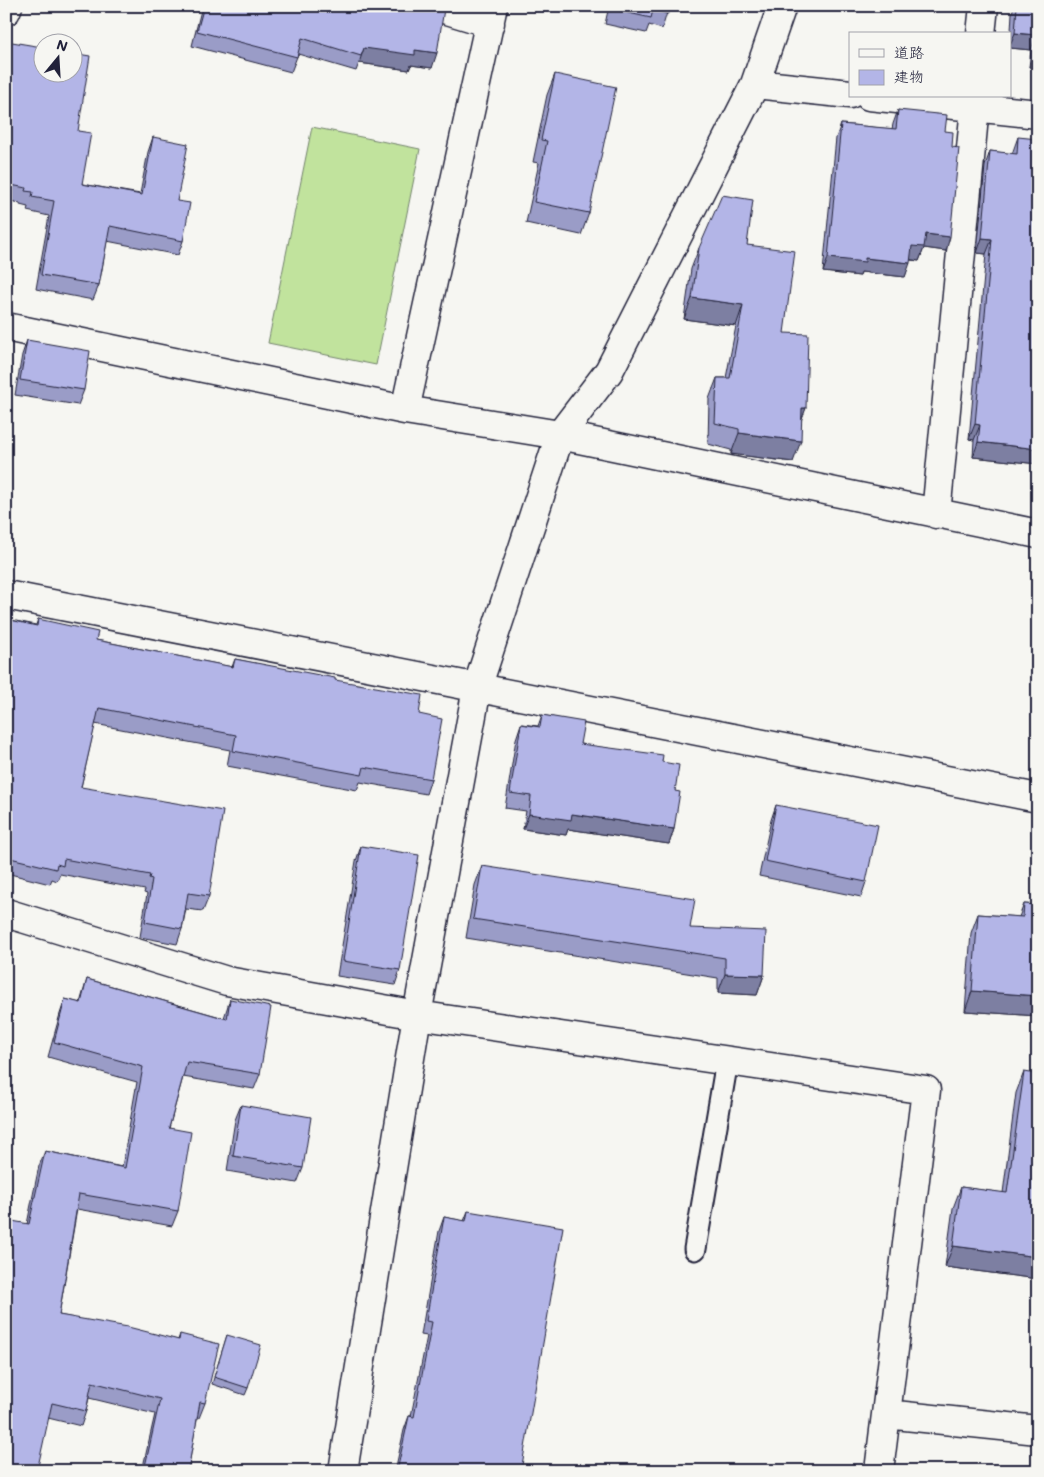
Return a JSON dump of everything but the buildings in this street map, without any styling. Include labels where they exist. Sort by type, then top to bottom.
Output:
[{"type":"street","points":[[6,11],[8,6]]},
{"type":"street","points":[[405,410],[491,15],[434,6]]},
{"type":"street","points":[[343,1471],[417,1015],[477,688],[560,435],[609,371],[755,84],[782,6]]},
{"type":"street","points":[[982,32],[984,6]]},
{"type":"street","points":[[755,84],[849,94]]},
{"type":"street","points":[[904,98],[975,102],[1038,114]]},
{"type":"street","points":[[936,514],[975,102]]},
{"type":"street","points":[[6,327],[405,410],[560,435],[1038,534]]},
{"type":"street","points":[[6,595],[1038,798]]},
{"type":"street","points":[[6,914],[227,981],[417,1015],[926,1090],[879,1471]]},
{"type":"street","points":[[886,1414],[1038,1430]]},
{"type":"lane","points":[[694,1249],[726,1061]]},
{"type":"green space","points":[[312,127],[420,149],[376,365],[268,343]]}]
